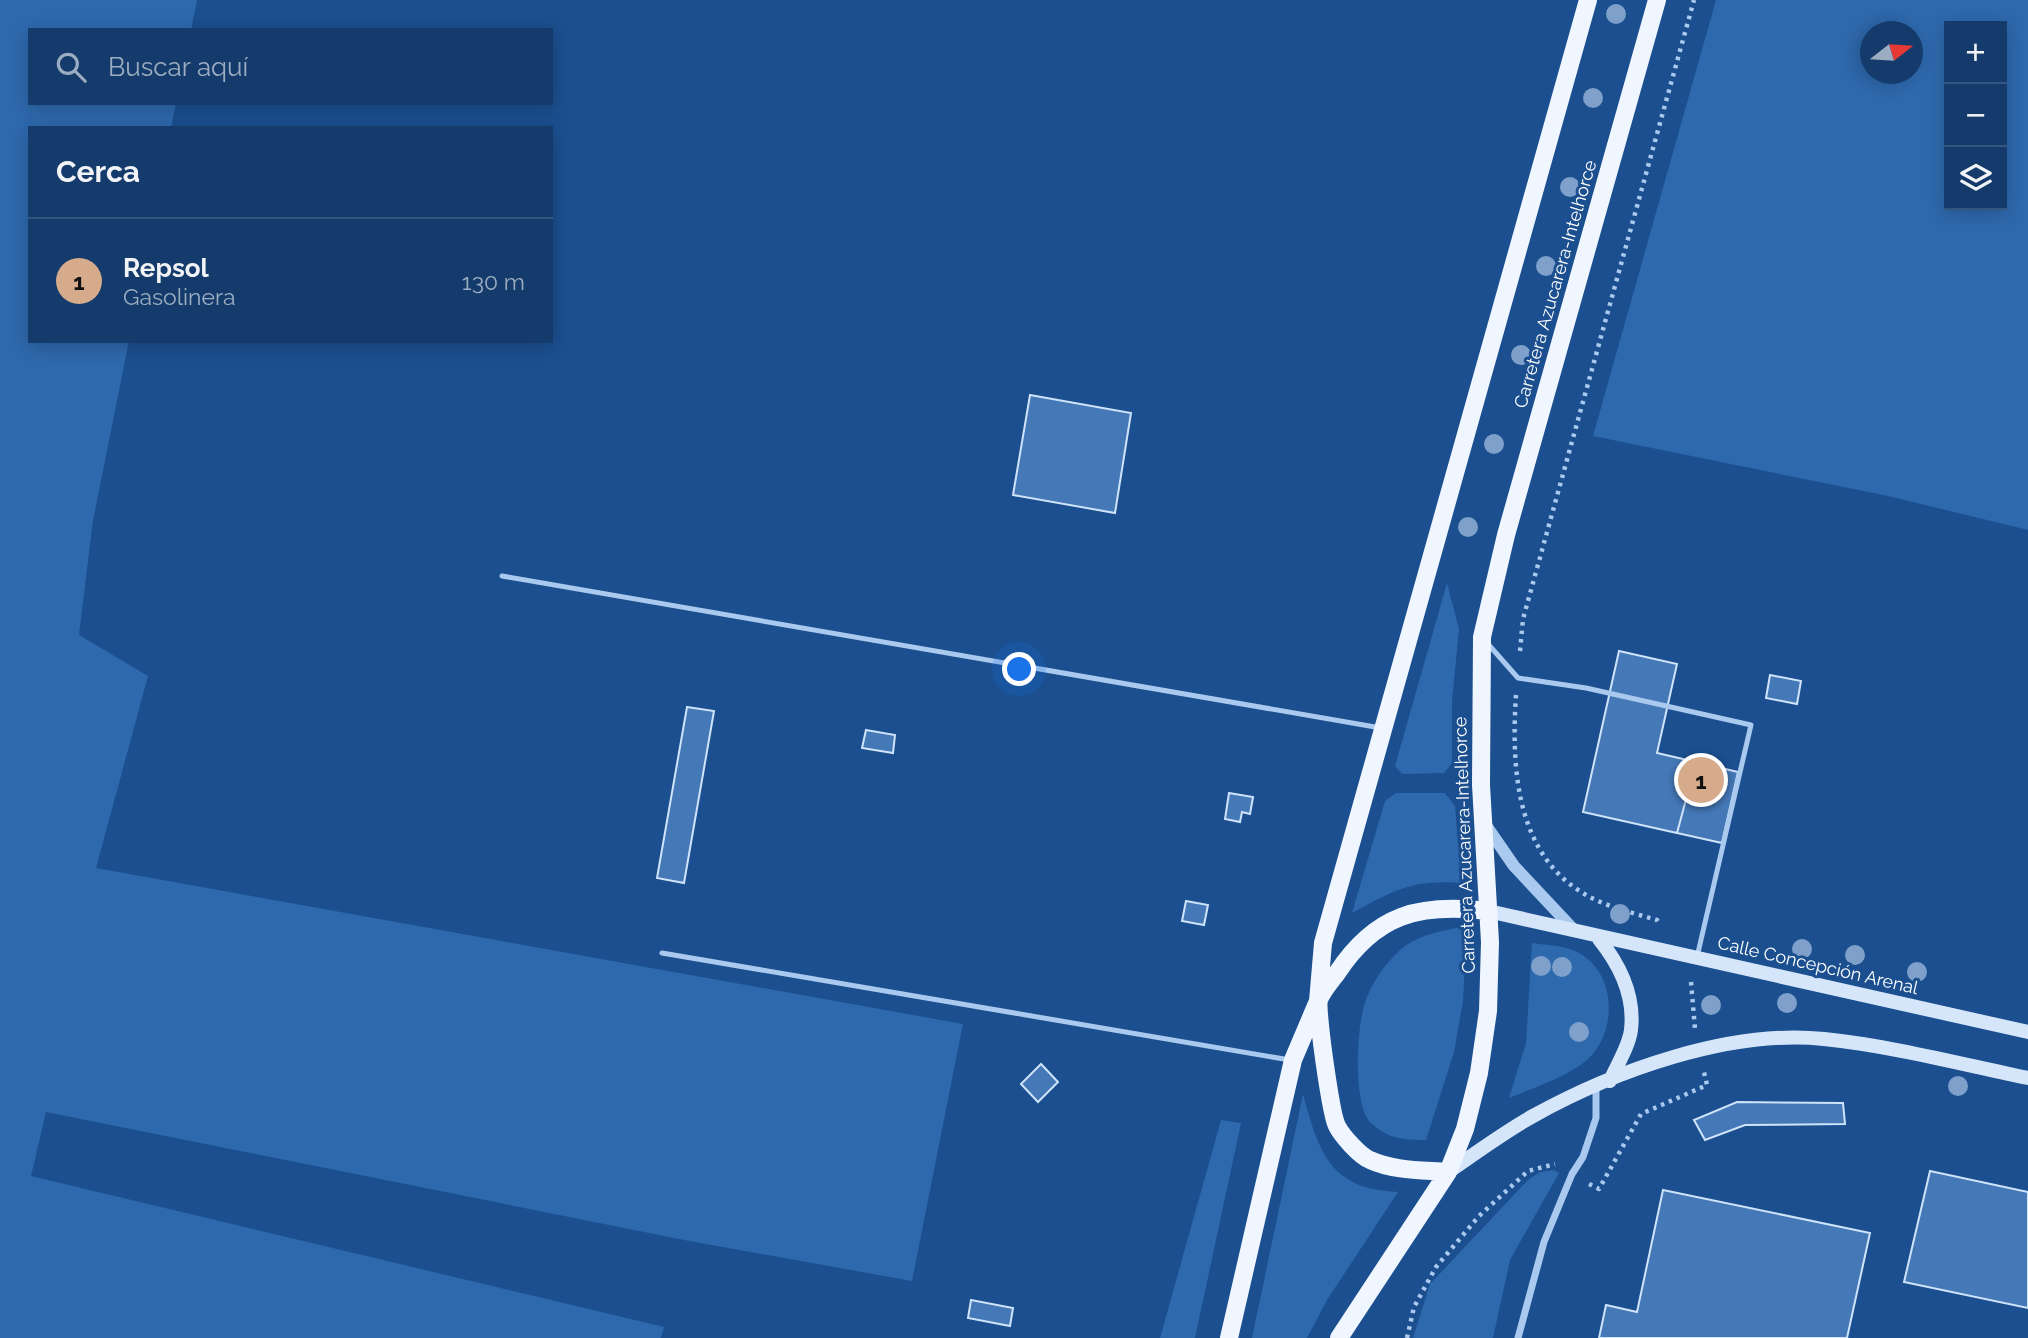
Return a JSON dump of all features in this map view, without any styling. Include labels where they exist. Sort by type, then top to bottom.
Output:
[{"type":"main road","points":[[1588,0],[1322,943],[1318,1001],[1327,1083],[1336,1126],[1367,1160],[1404,1169],[1448,1172],[1533,1116],[1596,1087],[1699,1051],[1750,1041],[1822,1038],[2028,1078]]},
{"type":"main road","name":"Carretera Azucarera-Intelhorce","points":[[1339,1338],[1448,1172],[1465,1129],[1481,1060],[1488,1011],[1490,942],[1483,821],[1482,637],[1506,535],[1657,0]]},
{"type":"main road","points":[[1229,1338],[1293,1060],[1318,1001],[1354,946],[1388,923],[1418,910],[1462,908],[1488,911]]},
{"type":"main road","name":"Calle Concepción Arenal","points":[[1488,911],[1574,930],[1599,939],[1676,952],[2028,1032]]},
{"type":"main road","points":[[1599,939],[1619,964],[1630,997],[1631,1031],[1610,1081]]},
{"type":"street","points":[[1483,821],[1514,866],[1574,930]]},
{"type":"street","points":[[1518,1338],[1544,1242],[1572,1174],[1583,1157],[1596,1118],[1596,1087]]},
{"type":"lane","points":[[502,576],[1381,728]]},
{"type":"lane","points":[[1482,637],[1518,678],[1586,688],[1751,725],[1697,957]]},
{"type":"lane","points":[[662,953],[1293,1060]]},
{"type":"path","points":[[1407,1338],[1414,1307],[1436,1267],[1479,1216],[1528,1171],[1555,1164],[1599,1189],[1641,1114],[1707,1086],[1699,1051],[1690,980],[1676,952],[1657,920],[1595,900],[1559,875],[1527,829],[1516,783],[1514,730],[1523,619],[1694,0]]},
{"type":"shaded area","points":[[0,0],[197,0],[191,28],[28,28],[28,105],[176,105],[171,126],[28,126],[28,343],[129,343],[93,520],[79,635],[148,676],[96,868],[963,1024],[912,1281],[684,1240],[46,1112],[31,1176],[664,1327],[661,1338],[0,1338]]},
{"type":"shaded area","points":[[1716,0],[2028,0],[2028,530],[1888,496],[1593,436]]},
{"type":"shaded area","points":[[1447,583],[1459,629],[1452,701],[1452,763],[1444,773],[1402,774],[1395,766]]},
{"type":"shaded area","points":[[1396,793],[1445,793],[1455,806],[1461,883],[1429,883],[1404,888],[1352,913],[1385,801]]},
{"type":"shaded area","points":[[1467,926],[1463,1001],[1454,1052],[1426,1140],[1403,1139],[1390,1135],[1371,1123],[1361,1100],[1358,1046],[1365,1002],[1383,969],[1405,946],[1430,934]]},
{"type":"shaded area","points":[[1532,943],[1570,949],[1586,957],[1598,970],[1605,985],[1609,1002],[1608,1020],[1595,1052],[1582,1064],[1556,1079],[1509,1098],[1526,1043]]},
{"type":"shaded area","points":[[1303,1094],[1315,1134],[1331,1164],[1357,1184],[1398,1192],[1327,1300],[1307,1338],[1252,1338]]},
{"type":"shaded area","points":[[1221,1120],[1241,1123],[1195,1338],[1160,1338]]},
{"type":"shaded area","points":[[1554,1170],[1559,1173],[1510,1260],[1493,1338],[1413,1338],[1430,1284],[1528,1180],[1540,1172]]},
{"type":"building","points":[[1030,395],[1131,413],[1115,513],[1013,495]]},
{"type":"building","points":[[1619,651],[1677,664],[1657,753],[1696,762],[1677,833],[1583,812]]},
{"type":"building","points":[[1770,675],[1801,681],[1797,704],[1766,698]]},
{"type":"building","points":[[687,707],[714,711],[684,883],[657,878]]},
{"type":"building","points":[[866,730],[895,735],[893,753],[862,748]]},
{"type":"building","points":[[1696,762],[1738,772],[1722,843],[1677,833]]},
{"type":"building","points":[[1229,793],[1253,797],[1250,814],[1242,812],[1240,822],[1225,819]]},
{"type":"building","points":[[1186,901],[1208,905],[1204,925],[1182,921]]},
{"type":"building","points":[[1041,1064],[1058,1082],[1038,1102],[1021,1084]]},
{"type":"building","points":[[1737,1102],[1843,1103],[1845,1124],[1745,1125],[1705,1140],[1694,1120]]},
{"type":"building","points":[[1930,1171],[2028,1192],[2028,1308],[1904,1282]]},
{"type":"building","points":[[1663,1190],[1870,1233],[1847,1338],[1599,1338],[1606,1305],[1637,1312]]},
{"type":"building","points":[[971,1300],[1013,1308],[1010,1326],[968,1318]]},
{"type":"place","name":"Repsol","points":[[1701,780]]}]
